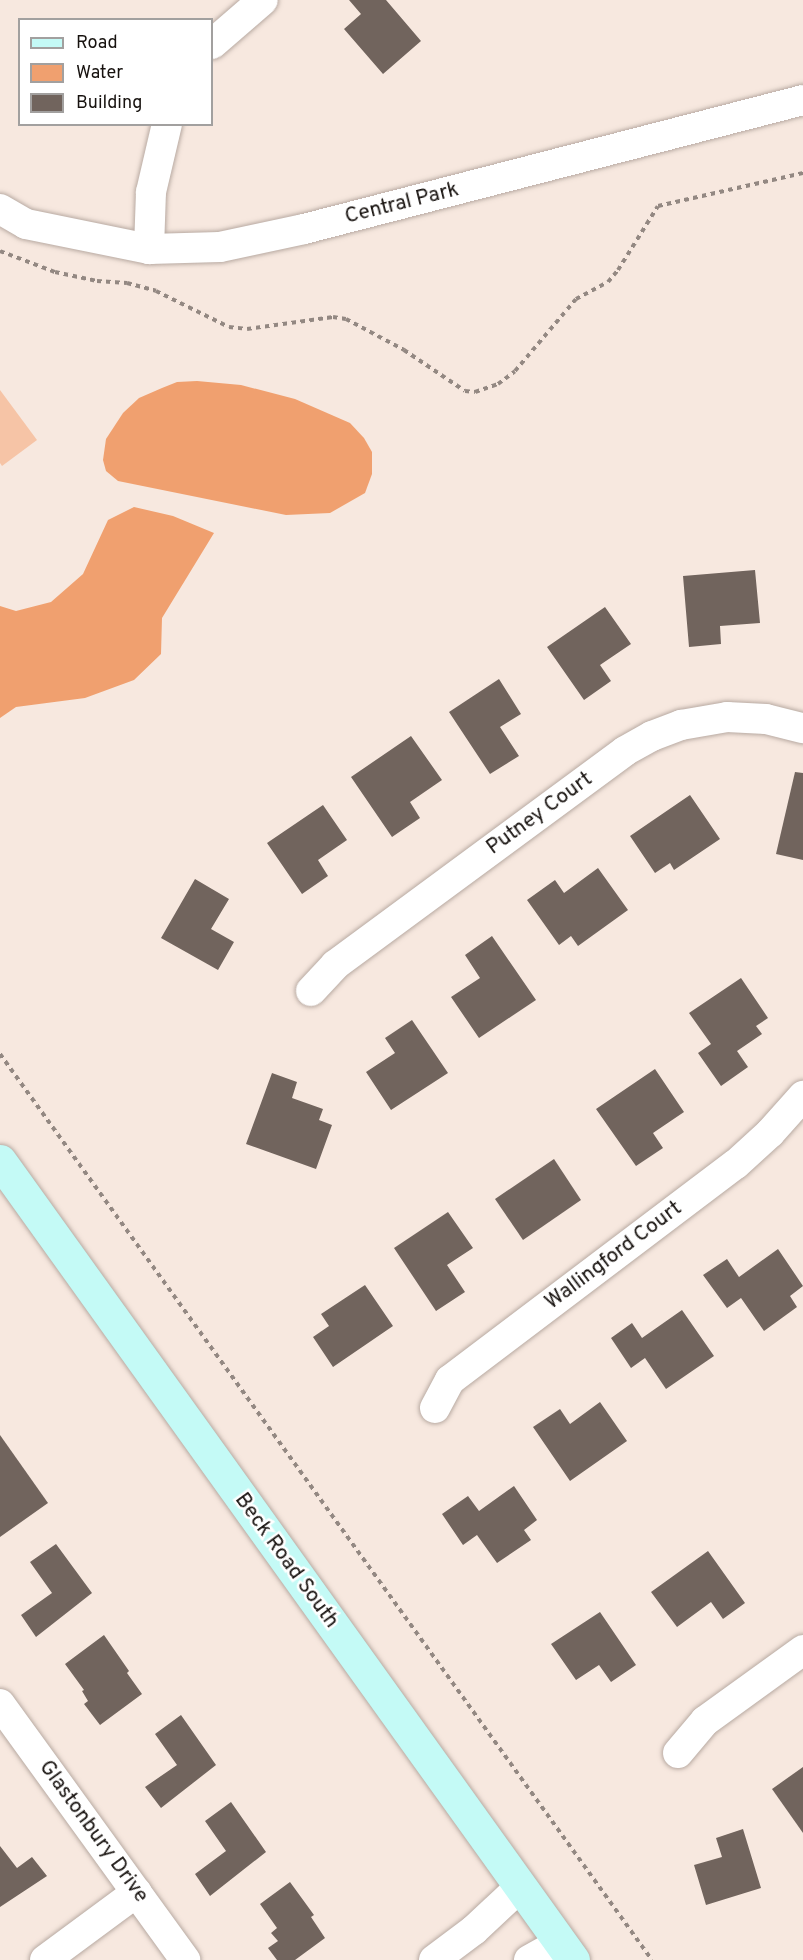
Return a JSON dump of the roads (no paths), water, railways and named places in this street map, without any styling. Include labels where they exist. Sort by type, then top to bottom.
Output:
[{"type":"main road","name":"Beck Road South","points":[[0,1161],[567,1951]]},
{"type":"street","points":[[213,43],[263,0]]},
{"type":"street","name":"Central Park","points":[[0,209],[26,224],[149,249],[220,247],[304,229],[803,100]]},
{"type":"street","points":[[149,249],[151,192],[162,135],[166,126]]},
{"type":"street","name":"Putney Court","points":[[311,991],[335,965],[625,751],[652,736],[681,725],[727,717],[766,719],[803,728]]},
{"type":"street","name":"Wallingford Court","points":[[435,1408],[450,1380],[736,1164],[801,1103]]},
{"type":"street","points":[[678,1753],[705,1721],[803,1650]]},
{"type":"street","name":"Glastonbury Drive","points":[[0,1704],[185,1960]]},
{"type":"street","points":[[434,1960],[474,1930],[520,1887]]},
{"type":"street","points":[[45,1960],[137,1892]]},
{"type":"street","points":[[529,1960],[567,1951]]},
{"type":"water","points":[[197,381],[241,385],[295,399],[350,423],[364,438],[372,452],[372,474],[365,493],[330,513],[286,515],[118,481],[106,471],[103,460],[106,439],[123,413],[139,398],[162,388],[177,382]]},
{"type":"water","points":[[134,507],[173,516],[214,533],[162,618],[161,654],[134,680],[85,698],[16,707],[0,718],[0,606],[16,611],[51,602],[83,574],[108,520]]}]
